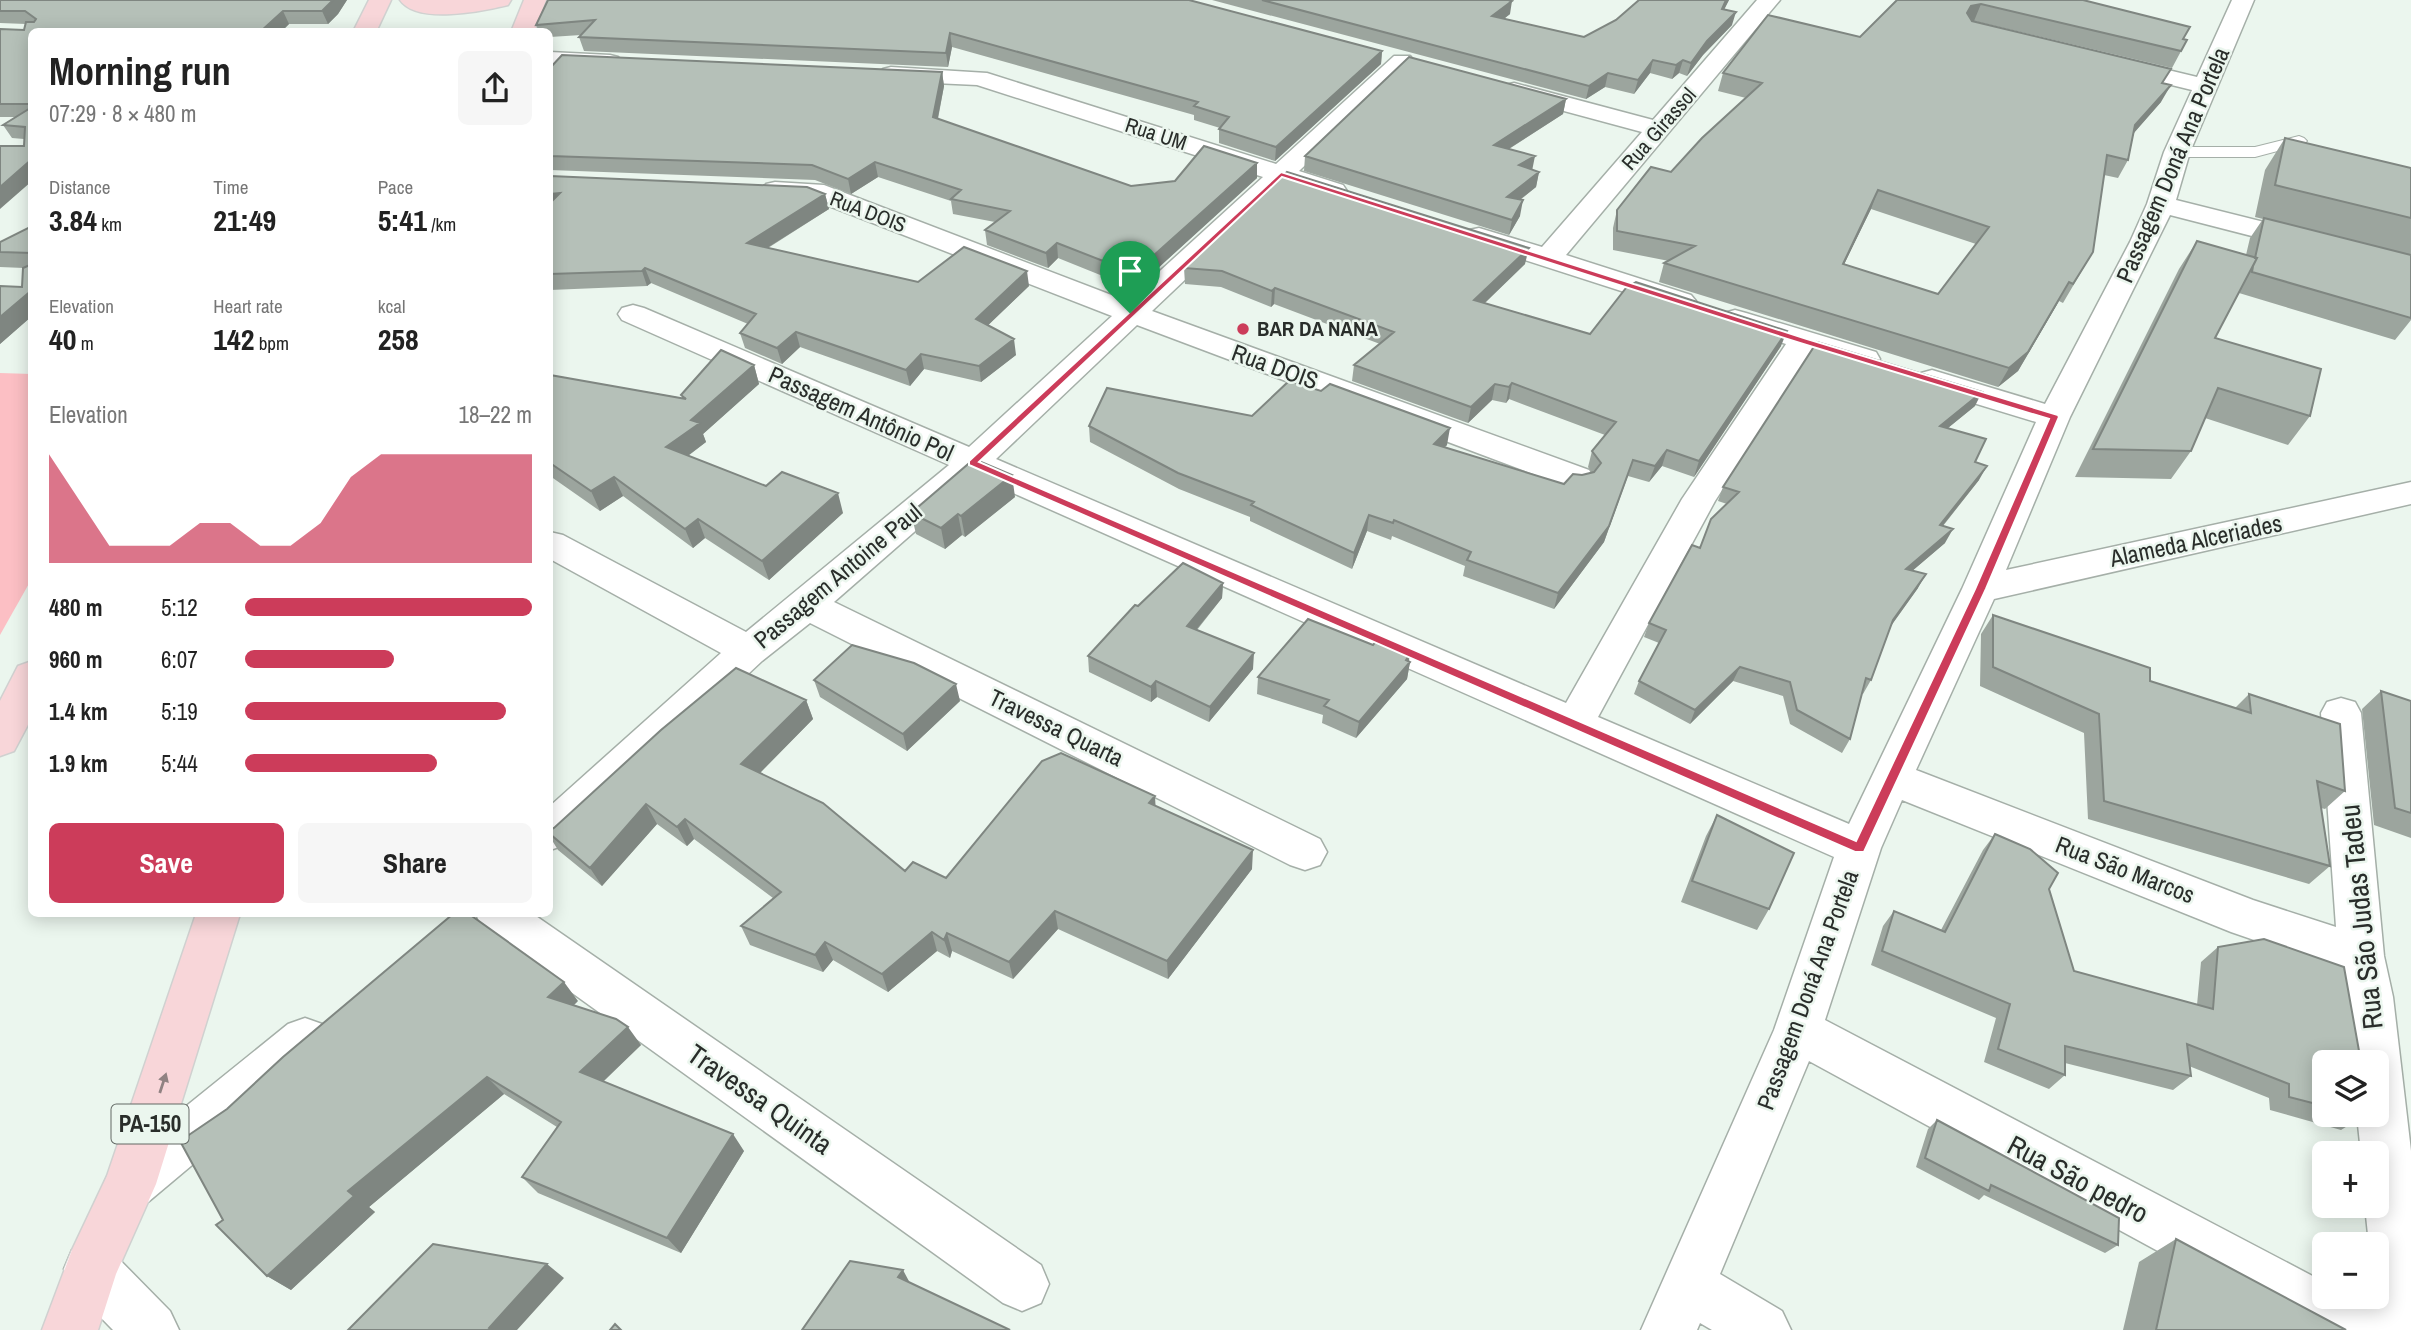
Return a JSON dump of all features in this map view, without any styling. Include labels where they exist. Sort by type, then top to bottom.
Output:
[{"type":"main road","points":[[366,28],[380,0]]},
{"type":"main road","points":[[411,0],[441,6],[465,6],[500,0]]},
{"type":"main road","points":[[524,28],[535,0]]},
{"type":"main road","points":[[1,737],[28,684]]},
{"type":"main road","name":"PA-150","points":[[69,1330],[91,1269],[130,1184],[217,917]]},
{"type":"street","name":"Passagem Doná Ana Portela","points":[[1678,1308],[1798,1030],[1859,848],[1980,589],[2054,417],[2161,204],[2177,152],[2243,0]]},
{"type":"street","name":"Rua Girassol","points":[[1548,258],[1659,129],[1760,2]]},
{"type":"street","points":[[2086,58],[2207,87]]},
{"type":"street","points":[[553,59],[633,63]]},
{"type":"street","name":"Passagem Antoine Paul","points":[[553,829],[748,651],[807,605],[972,463],[1402,61]]},
{"type":"street","name":"Rua UM","points":[[868,73],[979,78],[1361,200]]},
{"type":"street","points":[[1492,85],[1659,129]]},
{"type":"street","name":"RuA DOIS","points":[[745,188],[815,191],[1130,313]]},
{"type":"street","points":[[2161,204],[2411,268]]},
{"type":"street","points":[[1454,229],[1803,341],[2054,417]]},
{"type":"street","name":"Rua DOIS","points":[[1130,313],[1577,478]]},
{"type":"street","name":"Passagem Antônio Pol","points":[[633,314],[1859,848]]},
{"type":"street","points":[[1574,724],[1699,499],[1803,341]]},
{"type":"street","name":"Alameda Alceriades","points":[[1980,589],[2411,493]]},
{"type":"street","points":[[553,546],[748,651]]},
{"type":"street","name":"Travessa Quarta","points":[[807,605],[1305,852]]},
{"type":"street","name":"Rua São Judas Tadeu","points":[[2341,713],[2361,956],[2370,998],[2404,1330]]},
{"type":"street","name":"Rua São Marcos","points":[[1892,778],[2248,918],[2361,956]]},
{"type":"street","name":"Travessa Quinta","points":[[502,917],[1023,1284]]},
{"type":"street","points":[[130,1184],[342,1010]]},
{"type":"street","name":"Rua São pedro","points":[[1798,1030],[2358,1330]]},
{"type":"street","points":[[91,1269],[151,1330]]},
{"type":"street","points":[[1678,1308],[1763,1330]]},
{"type":"lane","points":[[2177,152],[2242,153],[2284,147],[2299,141]]},
{"type":"shaded area","points":[[0,373],[28,374],[28,585],[0,635]]},
{"type":"building","points":[[0,0],[333,0],[322,11],[283,11],[264,28],[28,28],[28,104],[0,104],[0,29],[24,30],[26,22],[34,22],[36,19],[25,11],[0,11]]},
{"type":"building","points":[[548,0],[1189,0],[1382,51],[1276,147],[1219,129],[1229,117],[1194,106],[1198,102],[950,33],[946,53],[579,37],[595,20],[536,25]]},
{"type":"building","points":[[1262,0],[1508,0],[1512,1],[1492,16],[1584,37],[1616,20],[1639,0],[1726,0],[1722,9],[1736,12],[1707,41],[1691,63],[1683,60],[1676,65],[1653,60],[1638,80],[1608,73],[1589,86]]},
{"type":"building","points":[[1897,0],[2083,0],[2190,27],[2183,39],[2187,40],[2181,51],[1981,4],[1971,6],[1967,13],[1972,21],[2171,69],[2162,83],[2171,85],[2135,125],[2128,160],[2107,155],[2093,252],[2073,284],[2069,282],[2028,352],[2009,368],[1664,263],[1695,246],[1617,231],[1617,210],[1651,167],[1671,172],[1702,138],[1762,83],[1723,73],[1768,15],[1860,37]],"holes":[[[1878,190],[1989,227],[1938,294],[1843,264]]]},
{"type":"building","points":[[562,55],[942,72],[933,117],[1131,186],[1175,181],[1204,146],[1257,163],[1134,273],[1057,243],[1046,253],[985,230],[1010,211],[951,199],[961,190],[875,162],[848,179],[812,165],[553,156],[553,65]]},
{"type":"building","points":[[1409,57],[1566,99],[1494,145],[1535,156],[1519,165],[1539,172],[1507,197],[1523,200],[1512,220],[1305,156]]},
{"type":"building","points":[[28,109],[28,162],[0,187],[0,146],[24,146],[25,127],[3,125]]},
{"type":"building","points":[[2285,138],[2411,168],[2411,218],[2275,185]]},
{"type":"building","points":[[1287,172],[1529,248],[1474,300],[1590,334],[1626,288],[1636,282],[1787,331],[1699,461],[1667,450],[1655,466],[1633,460],[1609,526],[1558,593],[1467,560],[1471,552],[1394,520],[1393,523],[1369,515],[1354,553],[1251,505],[1254,502],[1178,473],[1089,426],[1107,388],[1252,416],[1289,381],[1321,391],[1330,384],[1450,428],[1434,444],[1564,484],[1573,474],[1594,472],[1601,463],[1592,451],[1616,422],[1512,383],[1509,387],[1495,384],[1471,407],[1354,365],[1394,332],[1275,288],[1272,291],[1222,271],[1184,268]]},
{"type":"building","points":[[553,176],[807,187],[825,194],[747,243],[918,282],[964,247],[1027,271],[976,319],[1014,339],[979,366],[921,354],[906,370],[796,332],[777,348],[740,333],[756,314],[645,268],[642,271],[553,274],[553,200],[560,193],[553,194]]},
{"type":"building","points":[[2264,218],[2411,255],[2411,318],[2252,272]]},
{"type":"building","points":[[28,228],[28,253],[0,252],[0,242]]},
{"type":"building","points":[[2197,241],[2257,258],[2215,338],[2321,369],[2310,416],[2218,388],[2191,451],[2093,449]]},
{"type":"building","points":[[28,266],[28,293],[0,317],[0,286],[22,287],[23,268]]},
{"type":"building","points":[[1817,342],[1982,392],[1940,426],[1986,439],[1975,462],[1987,466],[1940,525],[1953,529],[1906,569],[1926,574],[1893,620],[1871,680],[1866,678],[1850,739],[1797,710],[1790,682],[1740,667],[1695,710],[1639,681],[1666,630],[1649,623],[1692,545],[1700,548],[1711,519],[1739,492],[1723,487]]},
{"type":"building","points":[[721,350],[754,365],[691,420],[700,423],[666,447],[766,486],[782,472],[838,493],[762,561],[698,519],[685,529],[614,477],[591,491],[553,465],[553,376],[686,399],[681,395]]},
{"type":"building","points":[[974,459],[1012,475],[961,516],[958,514],[941,528],[911,513]]},
{"type":"building","points":[[1183,563],[1223,583],[1187,626],[1254,653],[1210,707],[1156,681],[1151,687],[1088,656],[1135,605],[1138,606]]},
{"type":"building","points":[[1993,615],[2150,668],[2150,681],[2251,713],[2249,694],[2340,724],[2345,791],[2317,781],[2330,866],[2104,801],[2099,714],[1993,667]]},
{"type":"building","points":[[1308,619],[1373,645],[1377,640],[1410,654],[1406,660],[1410,662],[1359,722],[1324,706],[1329,700],[1258,677]]},
{"type":"building","points":[[852,645],[914,663],[956,684],[903,734],[814,680]]},
{"type":"building","points":[[736,668],[806,700],[741,764],[823,803],[905,871],[913,862],[946,878],[1042,761],[1061,753],[1155,796],[1149,803],[1253,850],[1167,961],[1055,911],[1009,962],[947,933],[944,940],[932,932],[882,974],[825,942],[815,955],[741,926],[781,892],[685,819],[677,827],[646,804],[590,868],[553,837],[553,828],[661,730]]},
{"type":"building","points":[[2381,691],[2411,701],[2411,813],[2395,808]]},
{"type":"building","points":[[1717,815],[1794,853],[1769,909],[1692,881]]},
{"type":"building","points":[[1995,834],[2030,849],[2058,873],[2049,889],[2074,971],[2213,1009],[2218,947],[2264,939],[2344,967],[2359,1050],[2312,1050],[2312,1103],[2289,1097],[2289,1084],[2187,1044],[2191,1076],[2065,1046],[2065,1075],[1998,1049],[2010,1004],[1882,951],[1894,911],[1945,932]]},
{"type":"building","points":[[449,917],[473,917],[564,982],[548,997],[616,1019],[628,1027],[580,1072],[733,1134],[667,1238],[522,1177],[561,1122],[487,1077],[348,1191],[354,1196],[267,1276],[216,1225],[223,1220],[180,1141],[227,1109],[283,1057]]},
{"type":"building","points":[[1937,1120],[2119,1218],[2118,1245],[1991,1185],[1989,1191],[1925,1158]]},
{"type":"building","points":[[2176,1239],[2346,1330],[2156,1330]]},
{"type":"building","points":[[433,1244],[547,1264],[489,1328],[492,1330],[348,1330]]},
{"type":"building","points":[[850,1261],[903,1270],[898,1277],[1010,1330],[802,1330]]},
{"type":"building","points":[[615,1324],[621,1330],[610,1330]]},
{"type":"place","name":"BAR DA NANA","points":[[1243,329]]},
{"type":"route","points":[[1281,174],[1803,341],[2054,417],[1980,589],[1859,848],[972,463],[1130,313],[1281,174]]}]
